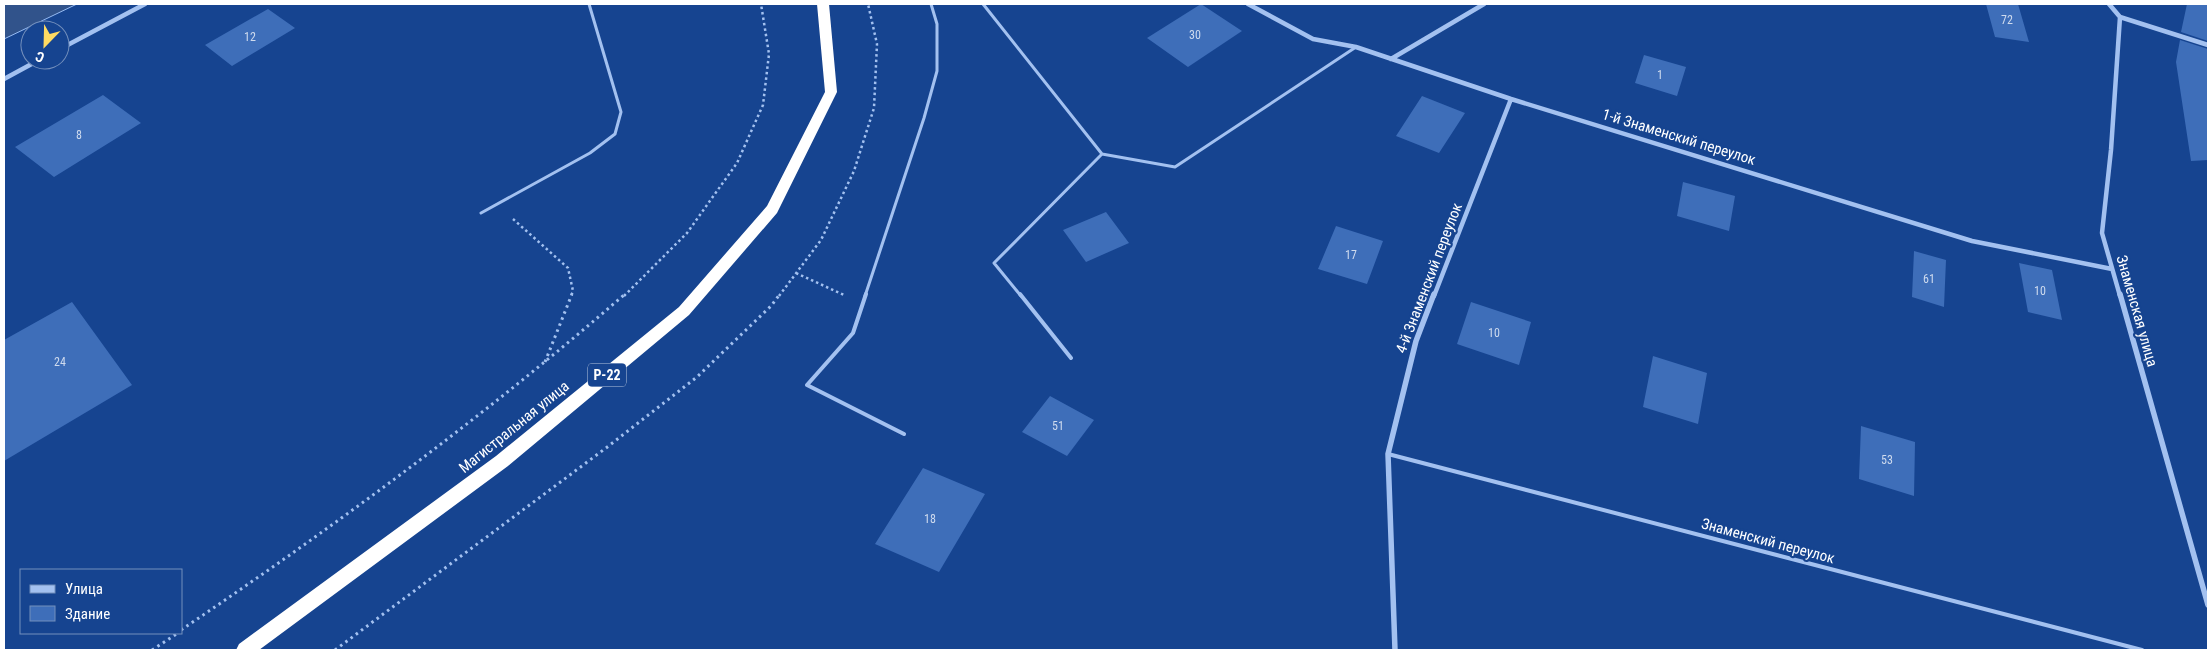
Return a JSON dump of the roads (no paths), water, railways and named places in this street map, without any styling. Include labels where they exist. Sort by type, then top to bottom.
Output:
[{"type":"highway","name":"Магистральная улица","points":[[245,650],[502,461],[684,311],[772,209],[831,92],[823,4]]},
{"type":"street","points":[[70,44],[145,4]]},
{"type":"street","name":"1-й Знаменский переулок","points":[[1248,4],[1313,38],[1356,47],[1512,99],[1972,241],[2112,269]]},
{"type":"street","points":[[1391,59],[1484,4]]},
{"type":"street","points":[[2109,4],[2120,17],[2208,45]]},
{"type":"street","name":"Знаменская улица","points":[[2120,17],[2111,150],[2102,233],[2208,605]]},
{"type":"street","points":[[4,79],[21,70]]},
{"type":"street","name":"4-й Знаменский переулок","points":[[1394,650],[1388,454],[1416,341],[1512,99]]},
{"type":"lane","points":[[481,213],[590,153],[615,134],[621,112],[589,4]]},
{"type":"lane","points":[[904,434],[807,385],[853,333],[924,118],[937,71],[937,24],[932,4]]},
{"type":"lane","points":[[983,4],[1102,154],[1175,167],[1356,47]]},
{"type":"lane","points":[[1071,358],[994,263],[1102,154]]},
{"type":"lane","name":"Знаменский переулок","points":[[1388,454],[2142,650]]},
{"type":"water","points":[[4,4],[77,4],[44,20],[20,20],[20,31],[4,39]]}]
